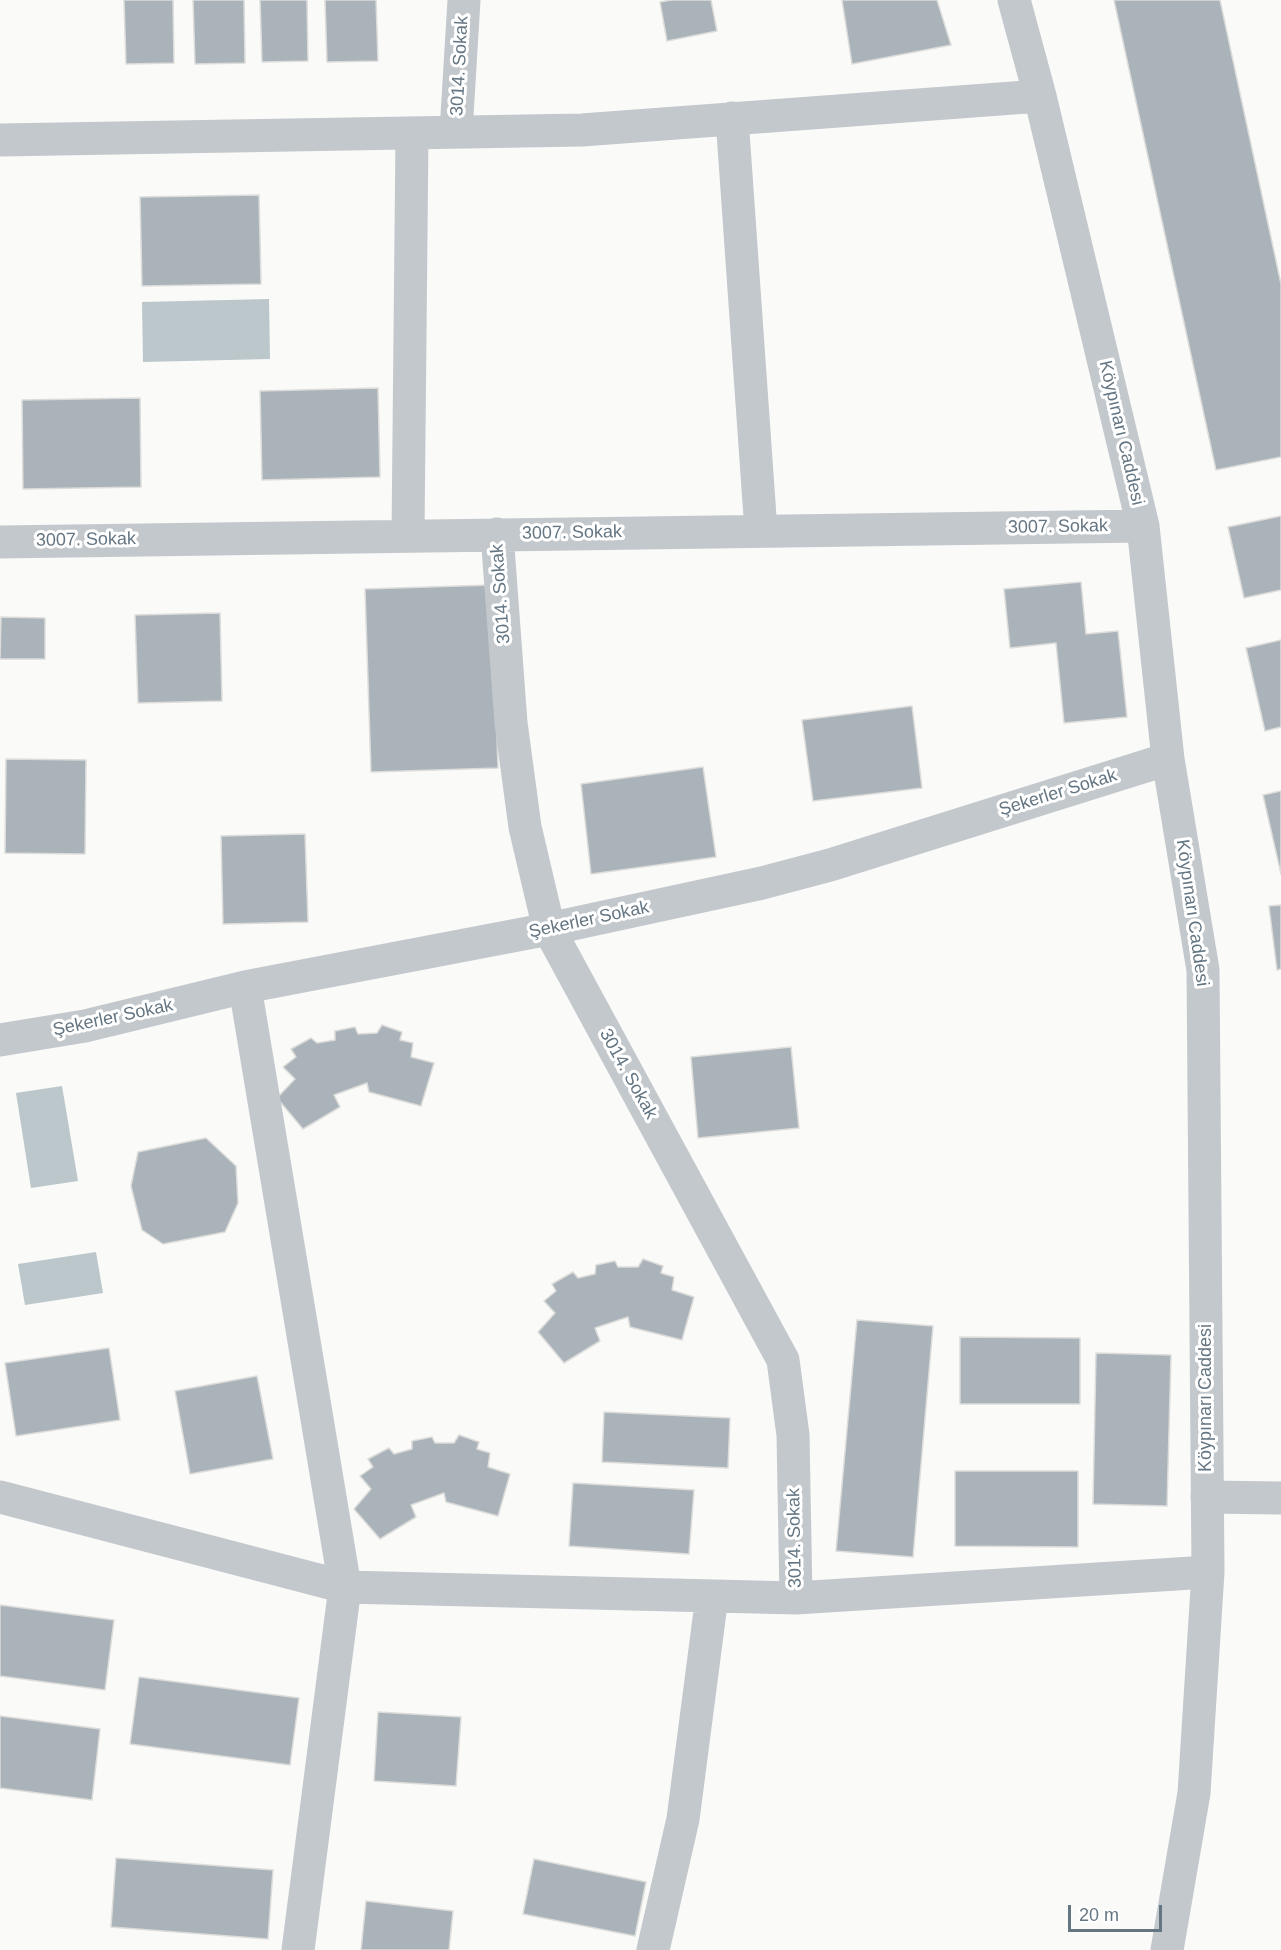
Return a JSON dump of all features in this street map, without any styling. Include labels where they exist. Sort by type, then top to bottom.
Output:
[{"type":"street","name":"3014. Sokak","points":[[456,132],[464,0]]},
{"type":"street","name":"Köypınarı Caddesi","points":[[1014,0],[1040,96],[1143,526],[1168,759],[1203,970],[1208,1572],[1194,1793],[1167,1950]]},
{"type":"street","points":[[0,140],[582,130],[1040,96]]},
{"type":"street","points":[[732,118],[761,531]]},
{"type":"street","points":[[408,535],[412,133]]},
{"type":"street","name":"3007. Sokak","points":[[0,542],[1143,526]]},
{"type":"street","name":"3014. Sokak","points":[[497,534],[512,734],[525,827],[549,929],[783,1360],[793,1435],[796,1598]]},
{"type":"street","name":"Şekerler Sokak","points":[[0,1040],[85,1026],[245,987],[549,929],[762,883],[831,865],[1168,759]]},
{"type":"street","points":[[245,987],[345,1587],[298,1950]]},
{"type":"street","points":[[0,1497],[345,1587],[796,1598],[1208,1572]]},
{"type":"street","points":[[1207,1497],[1281,1498]]},
{"type":"street","points":[[653,1950],[683,1819],[712,1596]]},
{"type":"shaded area","points":[[269,299],[270,359],[143,362],[142,302]]},
{"type":"shaded area","points":[[62,1086],[78,1181],[31,1188],[16,1093]]},
{"type":"shaded area","points":[[96,1252],[103,1293],[25,1305],[18,1264]]},
{"type":"building","points":[[124,0],[173,0],[174,63],[126,64]]},
{"type":"building","points":[[193,0],[244,0],[245,63],[195,64]]},
{"type":"building","points":[[260,0],[307,0],[308,61],[262,62]]},
{"type":"building","points":[[325,0],[376,0],[378,61],[327,62]]},
{"type":"building","points":[[711,0],[717,31],[667,41],[660,2]]},
{"type":"building","points":[[842,0],[937,0],[951,45],[852,64]]},
{"type":"building","points":[[1114,0],[1220,0],[1281,284],[1281,457],[1216,470]]},
{"type":"building","points":[[259,195],[261,284],[142,286],[140,197]]},
{"type":"building","points":[[378,388],[380,477],[262,480],[260,391]]},
{"type":"building","points":[[140,398],[141,487],[23,489],[22,400]]},
{"type":"building","points":[[1281,516],[1281,590],[1244,598],[1228,527]]},
{"type":"building","points":[[1081,582],[1086,634],[1118,631],[1127,717],[1064,723],[1056,643],[1010,648],[1004,589]]},
{"type":"building","points":[[492,585],[498,768],[371,772],[365,589]]},
{"type":"building","points":[[220,613],[222,701],[138,703],[135,615]]},
{"type":"building","points":[[1,617],[45,618],[45,659],[0,659]]},
{"type":"building","points":[[1281,640],[1281,727],[1265,731],[1246,648]]},
{"type":"building","points":[[912,706],[922,788],[813,801],[802,720]]},
{"type":"building","points":[[6,759],[86,760],[85,854],[5,853]]},
{"type":"building","points":[[703,767],[716,857],[591,874],[581,784]]},
{"type":"building","points":[[1281,791],[1281,874],[1263,795]]},
{"type":"building","points":[[305,834],[308,922],[223,924],[221,836]]},
{"type":"building","points":[[1281,905],[1281,969],[1277,970],[1269,906]]},
{"type":"building","points":[[382,1025],[402,1032],[400,1040],[413,1043],[411,1057],[434,1063],[421,1106],[369,1092],[367,1083],[334,1095],[340,1107],[303,1129],[277,1098],[295,1079],[283,1067],[296,1057],[291,1049],[311,1038],[317,1043],[335,1040],[335,1031],[355,1027],[358,1034],[377,1033]]},
{"type":"building","points":[[791,1047],[799,1128],[698,1138],[691,1057]]},
{"type":"building","points":[[206,1138],[236,1166],[238,1203],[225,1232],[163,1244],[142,1230],[131,1186],[138,1152]]},
{"type":"building","points":[[643,1259],[663,1266],[661,1273],[674,1277],[672,1290],[694,1297],[682,1340],[630,1327],[628,1317],[595,1328],[600,1341],[564,1363],[538,1332],[555,1313],[544,1301],[556,1291],[552,1284],[573,1272],[578,1278],[595,1274],[596,1265],[615,1261],[618,1267],[638,1267]]},
{"type":"building","points":[[857,1320],[933,1326],[913,1557],[836,1551]]},
{"type":"building","points":[[960,1337],[1080,1338],[1080,1404],[960,1404]]},
{"type":"building","points":[[109,1348],[120,1420],[16,1436],[5,1363]]},
{"type":"building","points":[[1096,1353],[1171,1355],[1167,1506],[1093,1504]]},
{"type":"building","points":[[257,1376],[273,1459],[190,1474],[175,1391]]},
{"type":"building","points":[[604,1412],[730,1418],[728,1468],[602,1462]]},
{"type":"building","points":[[459,1435],[479,1442],[477,1449],[490,1453],[488,1467],[510,1474],[498,1516],[446,1502],[444,1493],[411,1505],[416,1517],[380,1539],[354,1509],[371,1489],[360,1476],[373,1467],[368,1459],[389,1448],[394,1454],[412,1449],[412,1441],[432,1437],[435,1443],[454,1443]]},
{"type":"building","points":[[955,1471],[1078,1471],[1078,1547],[955,1546]]},
{"type":"building","points":[[573,1483],[694,1490],[689,1554],[569,1546]]},
{"type":"building","points":[[0,1605],[114,1620],[105,1690],[0,1676]]},
{"type":"building","points":[[139,1677],[299,1698],[290,1765],[130,1744]]},
{"type":"building","points":[[378,1712],[461,1717],[456,1786],[374,1781]]},
{"type":"building","points":[[0,1716],[100,1729],[92,1800],[0,1788]]},
{"type":"building","points":[[116,1858],[273,1870],[268,1939],[111,1927]]},
{"type":"building","points":[[534,1859],[646,1882],[635,1936],[523,1914]]},
{"type":"building","points":[[366,1901],[453,1911],[449,1950],[361,1950]]}]
